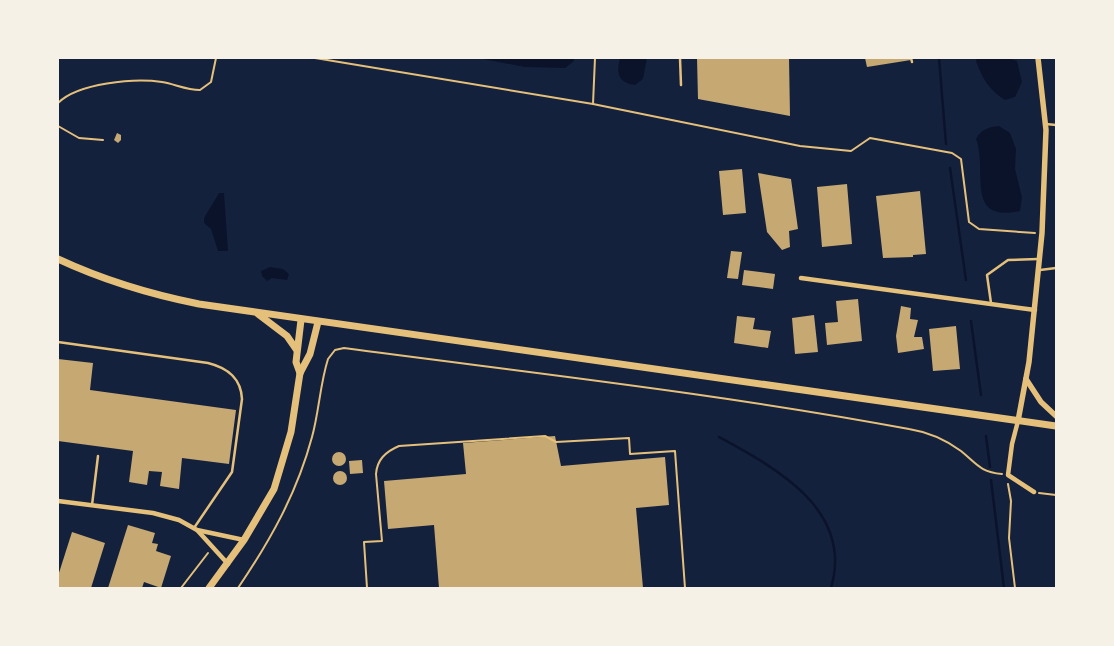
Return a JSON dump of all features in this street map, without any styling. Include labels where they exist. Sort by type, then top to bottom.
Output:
[{"type":"main road","points":[[58,258],[100,278],[159,296],[258,314],[1056,426]]},
{"type":"main road","points":[[258,314],[287,336],[296,349]]},
{"type":"main road","points":[[300,373],[296,362],[296,349],[301,320]]},
{"type":"main road","points":[[209,588],[228,565],[274,489],[290,432],[300,373],[310,354],[318,322]]},
{"type":"street","points":[[1034,492],[1008,475],[1012,444],[1026,379],[1042,234],[1046,124],[1038,58]]},
{"type":"street","points":[[801,278],[1034,310]]},
{"type":"street","points":[[1026,379],[1041,402],[1056,416]]},
{"type":"street","points":[[58,501],[153,513],[179,520],[196,529],[244,540]]},
{"type":"street","points":[[196,529],[228,565]]},
{"type":"lane","points":[[680,58],[681,85]]},
{"type":"lane","points":[[911,58],[912,62]]},
{"type":"lane","points":[[1046,124],[1056,125]]},
{"type":"lane","points":[[991,304],[986,281],[987,275],[1008,260],[1040,259]]},
{"type":"lane","points":[[1038,270],[1056,268]]},
{"type":"lane","points":[[58,342],[208,363],[234,375],[241,390],[242,399],[232,472],[196,529]]},
{"type":"lane","points":[[92,505],[98,456]]},
{"type":"path","points":[[58,103],[68,94],[80,90],[125,82],[163,82],[200,90],[211,82],[216,58]]},
{"type":"path","points":[[315,58],[592,104],[800,146],[851,151],[870,138],[952,153],[961,158],[969,222],[979,229],[1042,234]]},
{"type":"path","points":[[592,104],[595,58]]},
{"type":"path","points":[[58,126],[79,138],[103,140]]},
{"type":"path","points":[[238,588],[259,557],[294,492],[312,436],[328,358],[335,350],[344,348],[576,378],[813,412],[910,429],[945,441],[988,473],[1008,475],[1011,502],[1009,538],[1016,588]]},
{"type":"path","points":[[368,588],[364,542],[382,541],[376,474],[377,466],[389,450],[398,446],[545,436],[556,442],[628,438],[630,454],[675,451],[685,588]]},
{"type":"path","points":[[1034,492],[1056,495]]},
{"type":"path","points":[[181,588],[210,550]]},
{"type":"water","points":[[478,58],[574,58],[574,61],[565,68],[525,67]]},
{"type":"water","points":[[620,58],[647,58],[643,79],[635,85],[622,80],[618,68]]},
{"type":"water","points":[[977,58],[1008,58],[1017,61],[1022,82],[1015,97],[1005,100],[995,92],[981,73],[976,61]]},
{"type":"water","points":[[999,126],[1010,133],[1016,149],[1015,169],[1022,197],[1020,211],[1003,213],[991,209],[985,202],[982,192],[979,152],[976,139],[986,129]]},
{"type":"water","points":[[219,193],[224,193],[228,251],[218,251],[211,229],[204,223],[204,218]]},
{"type":"water","points":[[270,267],[283,269],[289,274],[287,280],[272,278],[267,281],[262,276],[261,271]]},
{"type":"building","points":[[697,58],[789,58],[790,116],[698,99]]},
{"type":"building","points":[[865,58],[910,58],[911,60],[867,67]]},
{"type":"building","points":[[117,133],[121,135],[121,140],[118,143],[114,140]]},
{"type":"building","points":[[742,169],[746,213],[723,215],[719,171]]},
{"type":"building","points":[[758,173],[791,179],[798,229],[789,231],[790,247],[782,250],[767,232]]},
{"type":"building","points":[[847,184],[852,244],[822,247],[817,187]]},
{"type":"building","points":[[920,191],[926,254],[913,255],[913,257],[883,258],[876,196]]},
{"type":"building","points":[[731,251],[742,252],[738,279],[727,278]]},
{"type":"building","points":[[744,270],[775,274],[773,289],[742,285]]},
{"type":"building","points":[[858,299],[862,341],[827,345],[825,323],[838,322],[836,301]]},
{"type":"building","points":[[901,306],[911,308],[910,319],[918,320],[914,337],[922,337],[924,349],[898,353],[896,336]]},
{"type":"building","points":[[814,315],[818,352],[795,354],[792,318]]},
{"type":"building","points":[[737,316],[755,318],[753,329],[771,331],[768,348],[734,343]]},
{"type":"building","points":[[956,326],[960,369],[933,371],[929,329]]},
{"type":"building","points":[[58,359],[93,363],[90,390],[236,410],[229,464],[182,458],[179,489],[160,486],[162,472],[149,471],[147,485],[129,482],[133,451],[58,441]]},
{"type":"building","points":[[555,436],[561,466],[665,457],[669,505],[636,508],[643,588],[439,588],[434,525],[388,529],[384,481],[466,474],[463,443]]},
{"type":"building","points":[[336,452],[342,452],[346,459],[342,466],[336,466],[332,462],[332,456]]},
{"type":"building","points":[[362,460],[363,473],[350,474],[349,461]]},
{"type":"building","points":[[337,471],[343,471],[347,478],[343,485],[337,485],[333,481],[333,475]]},
{"type":"building","points":[[128,525],[155,533],[152,543],[158,544],[156,551],[171,556],[161,588],[144,582],[142,588],[108,588]]},
{"type":"building","points":[[72,532],[105,543],[91,588],[58,588],[58,576]]},
{"type":"waterway","points":[[939,58],[946,144]]},
{"type":"waterway","points":[[950,168],[966,280]]},
{"type":"waterway","points":[[971,321],[981,395]]},
{"type":"waterway","points":[[986,436],[990,467]]},
{"type":"waterway","points":[[719,437],[786,478],[805,495],[821,514],[831,536],[835,560],[831,588]]},
{"type":"waterway","points":[[991,480],[1004,588]]}]
